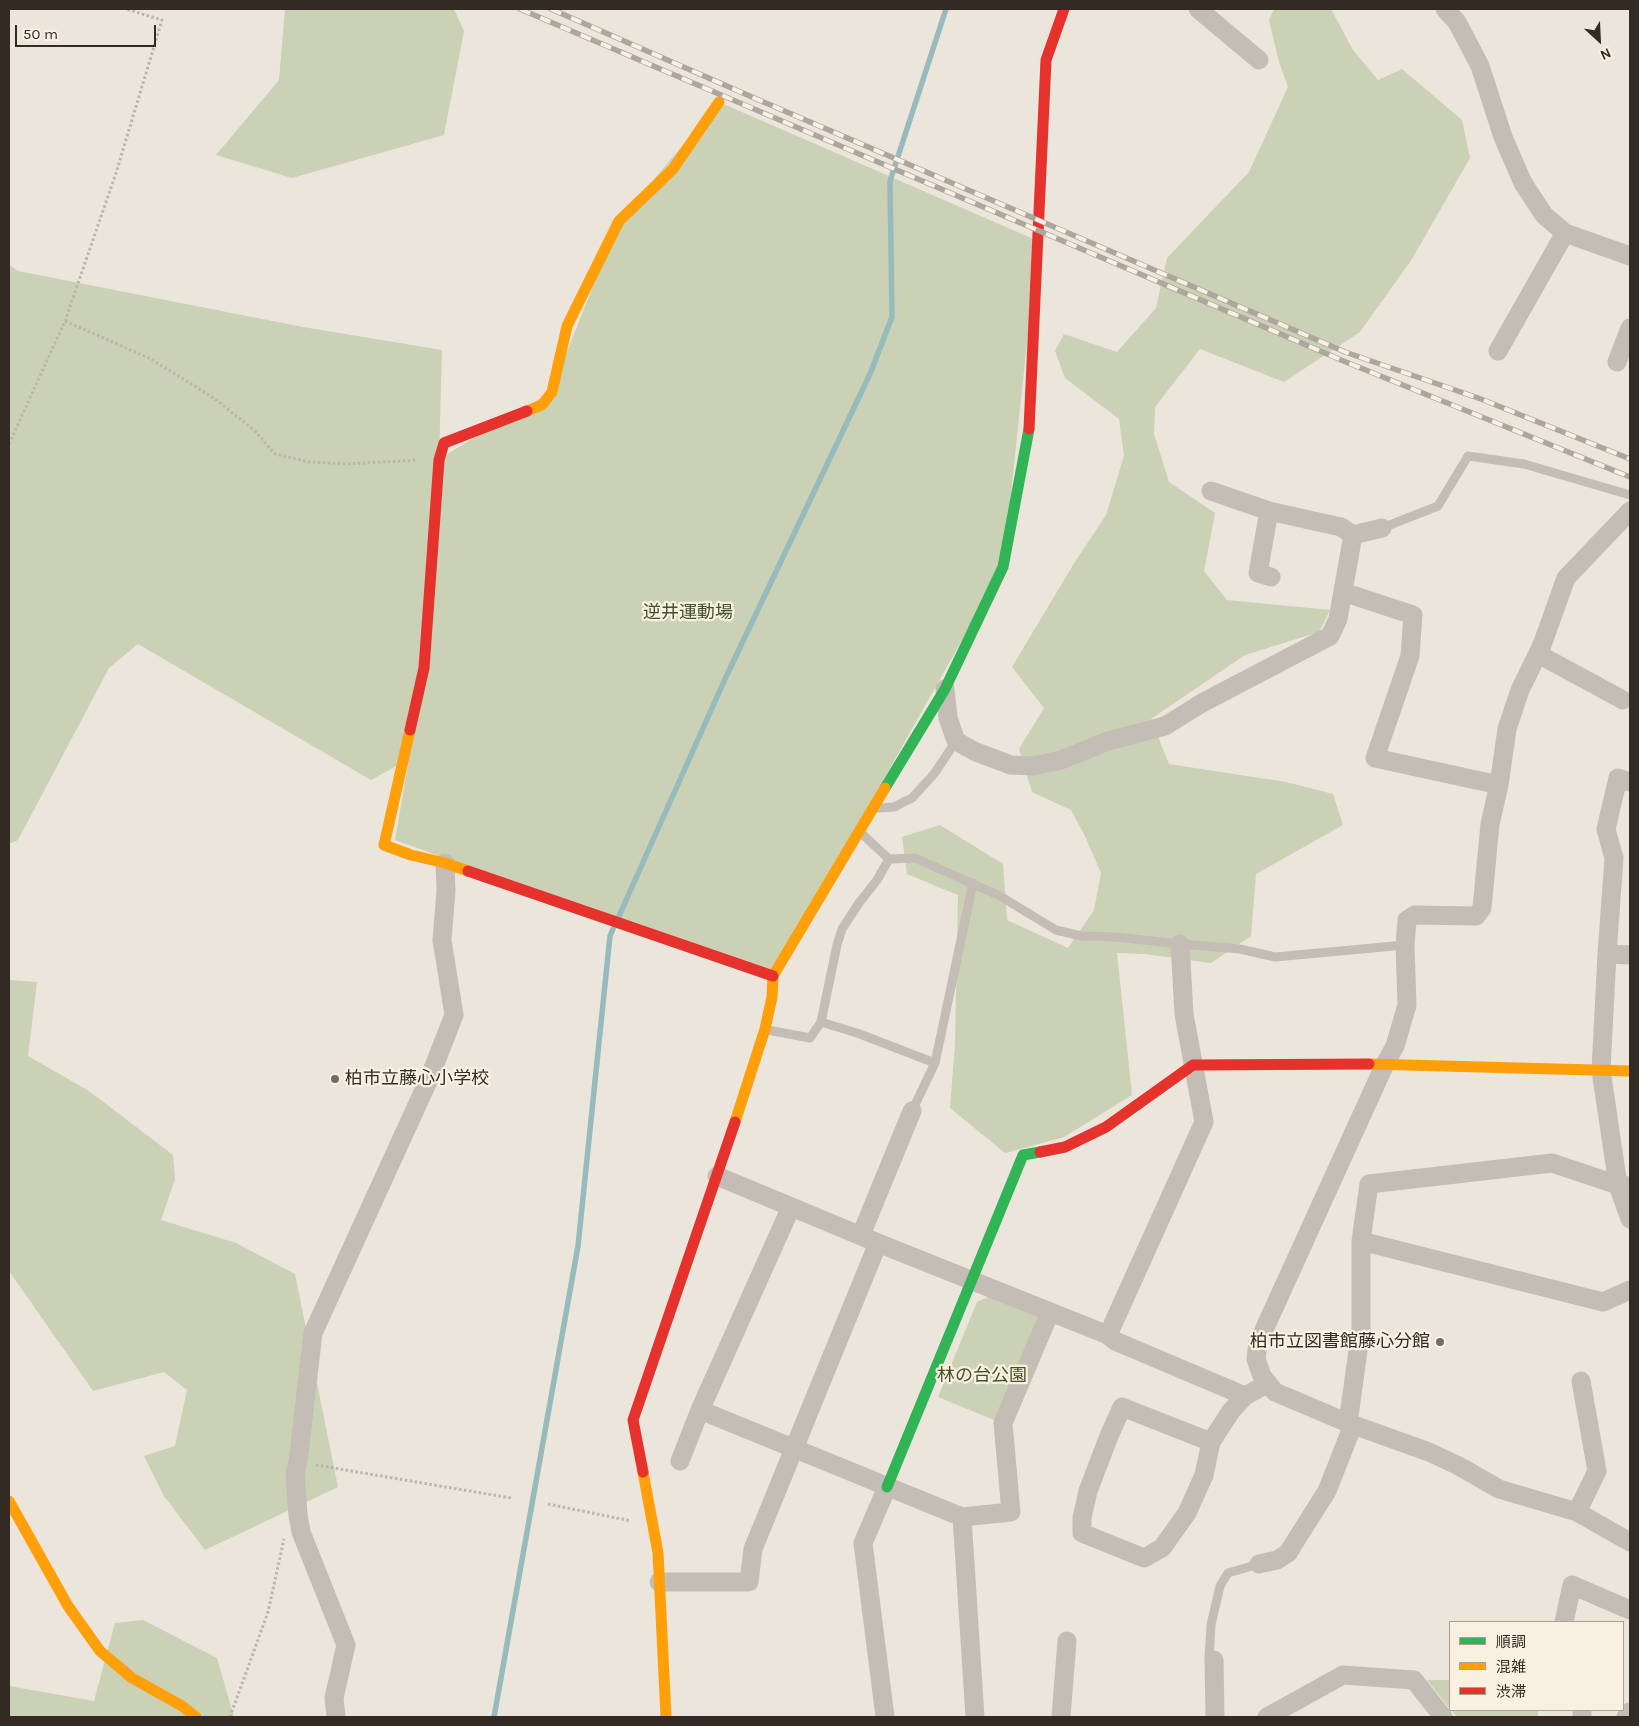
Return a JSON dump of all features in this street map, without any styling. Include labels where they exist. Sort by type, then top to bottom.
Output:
[{"type":"street","points":[[666,1717],[658,1554],[633,1420],[717,1176],[765,1029],[772,997],[774,976],[944,689],[1003,567],[1029,432],[1046,60],[1064,9]]},
{"type":"street","points":[[1198,9],[1259,60]]},
{"type":"street","points":[[1445,9],[1457,22],[1480,66],[1502,137],[1523,183],[1544,215],[1565,233],[1630,256]]},
{"type":"street","points":[[719,102],[673,169],[619,222],[567,326],[552,392],[542,405],[444,443],[439,460],[424,668],[384,845],[412,855],[445,863],[774,976]]},
{"type":"street","points":[[1498,351],[1565,233]]},
{"type":"street","points":[[1617,362],[1630,328]]},
{"type":"street","points":[[1211,491],[1269,511],[1341,527],[1353,534],[1382,528]]},
{"type":"street","points":[[1269,511],[1258,573],[1271,578]]},
{"type":"street","points":[[1630,511],[1566,578],[1538,654],[1520,690],[1507,730],[1499,784],[1490,824],[1482,908],[1476,916],[1415,915],[1407,920],[1405,945],[1407,1005],[1395,1046],[1385,1064],[1258,1344],[1256,1358],[1262,1376],[1275,1392],[1350,1424],[1429,1452],[1459,1466],[1499,1490],[1577,1512],[1630,1542]]},
{"type":"street","points":[[944,689],[948,718],[956,741],[976,752],[1011,765],[1033,766],[1061,760],[1108,741],[1165,726],[1202,703],[1330,636],[1338,619],[1353,534]]},
{"type":"street","points":[[1343,592],[1413,616],[1410,656],[1375,758],[1499,784]]},
{"type":"street","points":[[1538,654],[1622,700]]},
{"type":"street","points":[[1630,782],[1618,778],[1606,829],[1614,858],[1607,954],[1602,1070],[1630,1219]]},
{"type":"street","points":[[336,1717],[334,1698],[346,1645],[301,1532],[295,1473],[298,1462],[313,1333],[429,1079],[454,1015],[442,940],[446,890],[445,863]]},
{"type":"street","points":[[1108,1335],[1204,1122],[1184,1014],[1180,944]]},
{"type":"street","points":[[1607,954],[1630,955]]},
{"type":"street","points":[[885,1717],[863,1543],[1023,1155],[1065,1147],[1106,1127],[1193,1065],[1385,1064],[1630,1071]]},
{"type":"street","points":[[860,1235],[912,1111]]},
{"type":"street","points":[[1259,1564],[1277,1560],[1288,1554],[1327,1491],[1350,1424],[1361,1328],[1361,1241],[1369,1184],[1552,1163],[1624,1185]]},
{"type":"street","points":[[717,1176],[1108,1335],[1115,1341],[1245,1396]]},
{"type":"street","points":[[680,1461],[700,1410],[791,1207]]},
{"type":"street","points":[[1361,1241],[1603,1302],[1630,1290]]},
{"type":"street","points":[[659,1582],[749,1582],[752,1549],[795,1449],[878,1243]]},
{"type":"street","points":[[700,1410],[962,1517],[1011,1512],[1003,1423],[1050,1312]]},
{"type":"street","points":[[1577,1512],[1597,1470],[1581,1380]]},
{"type":"street","points":[[1211,1442],[1122,1407],[1088,1491],[1082,1518],[1082,1533],[1144,1558],[1162,1548],[1187,1512],[1204,1475],[1211,1442],[1231,1411],[1245,1396],[1267,1384]]},
{"type":"street","points":[[9,1501],[68,1606],[100,1651],[114,1665],[132,1678],[182,1706],[196,1717]]},
{"type":"street","points":[[962,1517],[975,1717]]},
{"type":"street","points":[[1564,1621],[1572,1585],[1628,1604]]},
{"type":"street","points":[[1061,1717],[1067,1642]]},
{"type":"street","points":[[1214,1660],[1215,1717]]},
{"type":"street","points":[[1267,1717],[1343,1676],[1414,1680],[1442,1717]]},
{"type":"street","points":[[1626,1717],[1630,1712]]},
{"type":"lane","points":[[1382,528],[1438,506],[1468,456],[1524,464],[1630,495]]},
{"type":"lane","points":[[874,809],[894,807],[912,798],[934,774],[956,741]]},
{"type":"lane","points":[[860,832],[889,859],[915,858],[1000,896],[1056,930],[1081,936],[1116,936],[1240,949],[1275,957],[1405,945]]},
{"type":"lane","points":[[765,1029],[810,1038],[821,1022],[842,929],[859,903],[878,880],[889,859]]},
{"type":"lane","points":[[912,1111],[935,1063],[973,883]]},
{"type":"lane","points":[[821,1022],[857,1033],[935,1063]]},
{"type":"lane","points":[[1214,1660],[1209,1658],[1211,1625],[1220,1586],[1228,1573],[1259,1564]]},
{"type":"path","points":[[9,444],[65,321],[116,173],[162,20],[126,9]]},
{"type":"path","points":[[65,321],[152,359],[214,399],[255,431],[275,454],[309,462],[348,464],[439,460]]},
{"type":"path","points":[[298,1462],[511,1498]]},
{"type":"path","points":[[548,1504],[652,1525]]},
{"type":"path","points":[[230,1717],[268,1612],[284,1538],[301,1532]]},
{"type":"green space","points":[[285,9],[454,9],[464,31],[444,135],[292,178],[216,155],[279,80]]},
{"type":"green space","points":[[1274,9],[1331,9],[1353,50],[1378,80],[1402,69],[1462,120],[1470,158],[1412,259],[1360,332],[1284,382],[1200,349],[1155,407],[1154,434],[1169,482],[1215,513],[1204,571],[1227,600],[1330,610],[1319,632],[1245,655],[1151,719],[1169,764],[1286,782],[1333,794],[1343,825],[1256,874],[1251,936],[1211,963],[1145,954],[1117,953],[1132,1095],[1064,1137],[1005,1153],[950,1108],[955,1045],[958,895],[907,874],[902,837],[940,825],[1003,864],[1007,920],[1068,948],[1094,910],[1101,873],[1084,834],[1071,810],[1032,792],[1019,749],[1044,708],[1012,667],[1073,565],[1106,515],[1124,456],[1119,419],[1065,378],[1055,351],[1064,334],[1117,352],[1156,308],[1167,258],[1249,172],[1288,87],[1279,62],[1269,20]]},
{"type":"green space","name":"逆井運動場","points":[[719,102],[1038,241],[1003,567],[773,976],[395,840],[409,759],[371,780],[138,644],[109,668],[18,840],[9,844],[9,265],[18,271],[303,327],[442,350],[439,459],[551,392],[619,221]]},
{"type":"green space","points":[[9,980],[37,982],[28,1056],[89,1091],[173,1155],[175,1179],[161,1220],[236,1243],[295,1274],[338,1487],[205,1550],[164,1496],[144,1456],[175,1446],[187,1390],[164,1372],[93,1391],[9,1271]]},
{"type":"green space","name":"林の台公園","points":[[990,1296],[1040,1317],[999,1422],[938,1397],[977,1302]]},
{"type":"green space","points":[[143,1620],[217,1658],[234,1717],[9,1717],[9,1686],[94,1701],[115,1623]]},
{"type":"green space","points":[[1427,1680],[1449,1680],[1449,1708]]},
{"type":"green space","points":[[1452,1711],[1538,1711],[1538,1717],[1457,1717]]},
{"type":"waterway","points":[[619,916],[725,679],[870,374],[892,317],[890,181],[946,9]]},
{"type":"waterway","points":[[494,1717],[578,1246],[610,936],[613,929]]},
{"type":"railway","points":[[520,9],[1346,362],[1630,477]]},
{"type":"railway","points":[[551,9],[1345,352],[1481,399],[1630,459]]},
{"type":"traffic: fast","points":[[885,788],[945,689],[1003,567],[1029,429]]},
{"type":"traffic: fast","points":[[887,1487],[1023,1155],[1040,1152]]},
{"type":"traffic: slow","points":[[527,411],[542,405],[552,392],[567,326],[619,221],[673,169],[719,102]]},
{"type":"traffic: slow","points":[[410,730],[384,845],[411,855],[468,871]]},
{"type":"traffic: slow","points":[[735,1122],[765,1029],[772,997],[773,976],[885,788]]},
{"type":"traffic: slow","points":[[1369,1064],[1630,1071]]},
{"type":"traffic: slow","points":[[643,1472],[658,1553],[666,1717]]},
{"type":"traffic: slow","points":[[9,1501],[68,1606],[100,1651],[132,1678],[182,1706],[196,1717]]},
{"type":"traffic: jam","points":[[1029,429],[1046,60],[1064,9]]},
{"type":"traffic: jam","points":[[410,730],[424,668],[439,460],[444,443],[527,411]]},
{"type":"traffic: jam","points":[[468,871],[773,976]]},
{"type":"traffic: jam","points":[[1040,1152],[1065,1147],[1106,1127],[1193,1065],[1369,1064]]},
{"type":"traffic: jam","points":[[643,1472],[633,1420],[735,1122]]},
{"type":"place","name":"柏市立藤心小学校","points":[[335,1079]]},
{"type":"place","name":"柏市立図書館藤心分館","points":[[1440,1342]]}]
